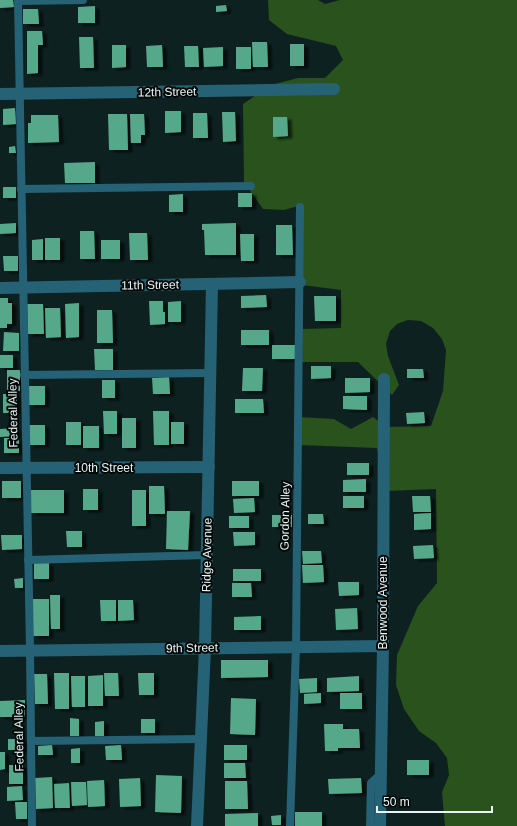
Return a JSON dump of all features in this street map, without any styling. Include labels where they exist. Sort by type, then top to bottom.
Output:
[{"type":"street","name":"12th Street","points":[[0,94],[334,89]]},
{"type":"street","name":"11th Street","points":[[0,288],[300,282]]},
{"type":"street","name":"Ridge Avenue","points":[[197,826],[205,648],[212,284]]},
{"type":"street","name":"Benwood Avenue","points":[[380,826],[383,646],[384,379]]},
{"type":"street","name":"10th Street","points":[[0,468],[209,467]]},
{"type":"street","name":"9th Street","points":[[0,651],[383,646]]},
{"type":"lane","points":[[18,1],[83,0]]},
{"type":"lane","name":"Federal Alley","points":[[18,1],[32,826]]},
{"type":"lane","points":[[21,189],[251,186]]},
{"type":"lane","name":"Gordon Alley","points":[[290,826],[296,647],[300,207]]},
{"type":"lane","points":[[24,376],[210,373]]},
{"type":"lane","points":[[28,560],[207,555]]},
{"type":"lane","points":[[31,742],[201,740]]},
{"type":"lane","points":[[370,826],[372,784],[381,774]]},
{"type":"green space","points":[[268,0],[318,0],[325,4],[340,0],[517,0],[517,826],[445,826],[442,792],[449,775],[447,758],[436,743],[419,731],[404,709],[396,685],[397,655],[418,606],[437,583],[436,489],[386,491],[377,448],[299,445],[300,417],[334,419],[351,429],[373,417],[386,427],[431,426],[443,391],[446,350],[442,339],[433,328],[421,321],[408,320],[397,324],[390,331],[386,344],[388,356],[399,385],[392,395],[358,362],[300,362],[301,329],[341,328],[341,290],[302,285],[302,205],[284,210],[263,209],[244,182],[243,104],[271,85],[298,78],[325,78],[343,60],[336,46],[287,34],[269,20]]},
{"type":"building","points":[[0,0],[13,0],[14,7],[0,8]]},
{"type":"building","points":[[226,5],[227,11],[216,12],[216,6]]},
{"type":"building","points":[[95,6],[95,23],[78,23],[78,7]]},
{"type":"building","points":[[23,9],[38,9],[39,24],[23,24]]},
{"type":"building","points":[[27,31],[42,31],[43,45],[38,45],[38,73],[27,74]]},
{"type":"building","points":[[79,37],[93,37],[94,68],[80,68]]},
{"type":"building","points":[[252,42],[267,42],[268,67],[253,67]]},
{"type":"building","points":[[290,44],[304,44],[304,66],[290,66]]},
{"type":"building","points":[[112,45],[126,45],[126,67],[112,68]]},
{"type":"building","points":[[162,45],[163,67],[147,67],[146,46]]},
{"type":"building","points":[[184,46],[198,46],[199,67],[185,67]]},
{"type":"building","points":[[223,47],[223,66],[204,67],[203,48]]},
{"type":"building","points":[[236,47],[251,47],[251,69],[236,69]]},
{"type":"building","points":[[15,108],[16,124],[3,125],[3,109]]},
{"type":"building","points":[[165,111],[181,111],[181,132],[165,133]]},
{"type":"building","points":[[222,112],[235,112],[236,141],[223,142]]},
{"type":"building","points":[[193,113],[207,113],[208,138],[193,138]]},
{"type":"building","points":[[108,114],[127,114],[128,150],[109,150]]},
{"type":"building","points":[[130,114],[144,114],[145,135],[141,135],[141,143],[131,143]]},
{"type":"building","points":[[31,115],[58,115],[59,142],[28,143],[28,123],[31,123]]},
{"type":"building","points":[[273,117],[287,117],[288,136],[273,137]]},
{"type":"building","points":[[15,146],[16,153],[9,153],[9,147]]},
{"type":"building","points":[[95,162],[95,183],[65,183],[64,163]]},
{"type":"building","points":[[3,187],[16,187],[16,198],[3,198]]},
{"type":"building","points":[[238,193],[252,193],[252,207],[238,207]]},
{"type":"building","points":[[183,194],[183,212],[169,212],[169,195]]},
{"type":"building","points":[[16,223],[16,233],[0,234],[0,224]]},
{"type":"building","points":[[236,223],[236,255],[205,255],[204,230],[202,230],[202,224]]},
{"type":"building","points":[[276,225],[292,225],[293,255],[276,255]]},
{"type":"building","points":[[80,231],[94,231],[95,259],[80,259]]},
{"type":"building","points":[[129,233],[147,233],[148,260],[130,260]]},
{"type":"building","points":[[240,234],[254,234],[254,261],[241,261]]},
{"type":"building","points":[[45,238],[60,238],[60,260],[45,260]]},
{"type":"building","points":[[43,239],[43,260],[32,260],[32,240]]},
{"type":"building","points":[[101,240],[120,240],[120,259],[101,259]]},
{"type":"building","points":[[3,256],[18,256],[18,271],[4,271]]},
{"type":"building","points":[[266,295],[267,307],[241,308],[241,296]]},
{"type":"building","points":[[314,296],[336,296],[336,321],[315,321]]},
{"type":"building","points":[[0,298],[8,298],[8,303],[12,303],[12,324],[7,324],[7,328],[0,328]]},
{"type":"building","points":[[149,301],[163,301],[165,324],[150,325]]},
{"type":"building","points":[[181,301],[181,322],[168,322],[168,302]]},
{"type":"building","points":[[79,303],[79,337],[66,338],[65,304]]},
{"type":"building","points":[[27,304],[43,304],[44,334],[28,334]]},
{"type":"building","points":[[45,308],[60,308],[61,337],[46,338]]},
{"type":"building","points":[[97,310],[112,310],[113,343],[97,343]]},
{"type":"building","points":[[241,330],[269,330],[269,345],[241,345]]},
{"type":"building","points":[[4,332],[19,333],[19,351],[3,351]]},
{"type":"building","points":[[272,345],[297,345],[296,359],[272,359]]},
{"type":"building","points":[[94,349],[113,349],[113,370],[95,370]]},
{"type":"building","points":[[0,355],[13,355],[13,368],[0,368]]},
{"type":"building","points":[[311,366],[331,366],[331,378],[311,379]]},
{"type":"building","points":[[243,368],[263,368],[262,391],[242,391]]},
{"type":"building","points":[[407,369],[423,369],[424,378],[407,378]]},
{"type":"building","points":[[7,370],[20,370],[20,391],[7,391]]},
{"type":"building","points":[[169,377],[170,394],[153,394],[152,378]]},
{"type":"building","points":[[345,378],[370,378],[370,392],[345,393]]},
{"type":"building","points":[[102,380],[115,380],[115,398],[102,398]]},
{"type":"building","points":[[29,386],[45,386],[45,405],[29,405]]},
{"type":"building","points":[[3,394],[17,394],[17,413],[3,413]]},
{"type":"building","points":[[343,396],[367,396],[367,410],[343,409]]},
{"type":"building","points":[[235,399],[263,399],[264,413],[235,413]]},
{"type":"building","points":[[103,411],[117,411],[117,434],[104,434]]},
{"type":"building","points":[[153,411],[169,411],[169,445],[154,445]]},
{"type":"building","points":[[424,412],[425,423],[407,424],[406,413]]},
{"type":"building","points":[[122,418],[136,418],[136,448],[122,448]]},
{"type":"building","points":[[66,422],[81,422],[81,445],[66,445]]},
{"type":"building","points":[[171,422],[184,422],[184,444],[171,444]]},
{"type":"building","points":[[29,425],[45,425],[45,445],[29,445]]},
{"type":"building","points":[[83,426],[99,426],[99,448],[83,448]]},
{"type":"building","points":[[16,428],[16,436],[0,437],[0,429]]},
{"type":"building","points":[[4,438],[19,438],[19,453],[4,453]]},
{"type":"building","points":[[347,463],[369,463],[369,475],[347,475]]},
{"type":"building","points":[[366,479],[366,492],[343,492],[343,480]]},
{"type":"building","points":[[2,481],[21,481],[21,498],[2,498]]},
{"type":"building","points":[[232,481],[259,481],[259,496],[232,496]]},
{"type":"building","points":[[149,486],[164,486],[165,514],[149,514]]},
{"type":"building","points":[[83,489],[98,489],[98,510],[83,510]]},
{"type":"building","points":[[31,490],[64,490],[64,513],[31,513]]},
{"type":"building","points":[[132,490],[146,490],[146,526],[132,526]]},
{"type":"building","points":[[343,496],[364,496],[364,508],[343,508]]},
{"type":"building","points":[[412,496],[430,496],[431,512],[413,512]]},
{"type":"building","points":[[254,498],[255,512],[234,513],[233,499]]},
{"type":"building","points":[[167,511],[190,511],[188,550],[166,549]]},
{"type":"building","points":[[431,513],[431,529],[414,530],[414,514]]},
{"type":"building","points":[[308,514],[323,514],[324,524],[308,524]]},
{"type":"building","points":[[272,515],[292,515],[292,527],[272,527]]},
{"type":"building","points":[[229,516],[249,516],[249,528],[229,528]]},
{"type":"building","points":[[66,531],[82,531],[82,547],[67,547]]},
{"type":"building","points":[[233,532],[255,532],[255,545],[234,546]]},
{"type":"building","points":[[1,535],[22,535],[22,549],[2,550]]},
{"type":"building","points":[[433,545],[434,558],[414,559],[413,546]]},
{"type":"building","points":[[302,551],[321,551],[322,563],[303,564]]},
{"type":"building","points":[[34,563],[49,563],[49,579],[34,579]]},
{"type":"building","points":[[302,565],[323,565],[324,582],[303,583]]},
{"type":"building","points":[[233,569],[261,569],[261,581],[233,581]]},
{"type":"building","points":[[23,578],[23,588],[15,588],[14,579]]},
{"type":"building","points":[[338,582],[359,582],[359,595],[339,596]]},
{"type":"building","points":[[232,583],[251,583],[252,597],[232,597]]},
{"type":"building","points":[[50,595],[60,595],[60,629],[51,629]]},
{"type":"building","points":[[33,599],[49,599],[49,636],[33,636]]},
{"type":"building","points":[[100,600],[116,600],[116,621],[101,621]]},
{"type":"building","points":[[118,600],[133,600],[134,620],[118,621]]},
{"type":"building","points":[[357,608],[358,629],[336,630],[335,609]]},
{"type":"building","points":[[261,616],[261,630],[234,630],[234,617]]},
{"type":"building","points":[[221,660],[268,660],[268,677],[221,678]]},
{"type":"building","points":[[54,673],[69,673],[69,709],[55,709]]},
{"type":"building","points":[[104,673],[118,673],[119,696],[105,696]]},
{"type":"building","points":[[138,673],[154,673],[154,695],[139,695]]},
{"type":"building","points":[[34,674],[47,674],[48,704],[35,704]]},
{"type":"building","points":[[103,675],[103,706],[88,706],[88,676]]},
{"type":"building","points":[[71,676],[85,676],[85,707],[72,707]]},
{"type":"building","points":[[359,676],[359,691],[327,692],[327,678]]},
{"type":"building","points":[[317,678],[317,692],[300,693],[299,679]]},
{"type":"building","points":[[321,693],[321,703],[304,704],[304,694]]},
{"type":"building","points":[[340,693],[362,693],[362,709],[340,709]]},
{"type":"building","points":[[231,698],[256,699],[255,735],[230,734]]},
{"type":"building","points":[[25,700],[25,717],[0,717],[0,701]]},
{"type":"building","points":[[70,718],[79,719],[79,736],[70,736]]},
{"type":"building","points":[[141,719],[155,719],[155,733],[141,733]]},
{"type":"building","points":[[104,721],[104,736],[95,736],[95,722]]},
{"type":"building","points":[[324,724],[343,724],[343,729],[359,729],[360,748],[338,748],[338,751],[325,751]]},
{"type":"building","points":[[8,739],[23,739],[23,750],[8,750]]},
{"type":"building","points":[[52,745],[53,755],[38,755],[38,746]]},
{"type":"building","points":[[121,745],[122,760],[106,760],[105,746]]},
{"type":"building","points":[[224,745],[247,745],[247,760],[224,760]]},
{"type":"building","points":[[80,748],[80,763],[71,763],[71,749]]},
{"type":"building","points":[[0,752],[5,752],[5,769],[0,770]]},
{"type":"building","points":[[407,760],[429,760],[429,775],[407,775]]},
{"type":"building","points":[[224,763],[245,763],[246,778],[224,778]]},
{"type":"building","points":[[9,765],[23,765],[23,784],[9,784]]},
{"type":"building","points":[[156,775],[182,776],[181,813],[155,812]]},
{"type":"building","points":[[52,777],[53,808],[36,809],[35,778]]},
{"type":"building","points":[[140,778],[141,806],[120,807],[119,779]]},
{"type":"building","points":[[361,778],[362,793],[329,794],[328,779]]},
{"type":"building","points":[[104,780],[105,806],[88,807],[87,781]]},
{"type":"building","points":[[225,781],[247,781],[248,809],[225,809]]},
{"type":"building","points":[[71,782],[86,782],[87,805],[72,806]]},
{"type":"building","points":[[69,783],[70,808],[55,808],[54,784]]},
{"type":"building","points":[[22,786],[23,800],[7,801],[7,787]]},
{"type":"building","points":[[15,802],[27,802],[27,819],[16,819]]},
{"type":"building","points":[[295,812],[322,812],[322,826],[295,826]]},
{"type":"building","points":[[258,813],[258,826],[225,826],[225,814]]},
{"type":"building","points":[[281,815],[281,825],[272,825],[271,816]]}]
